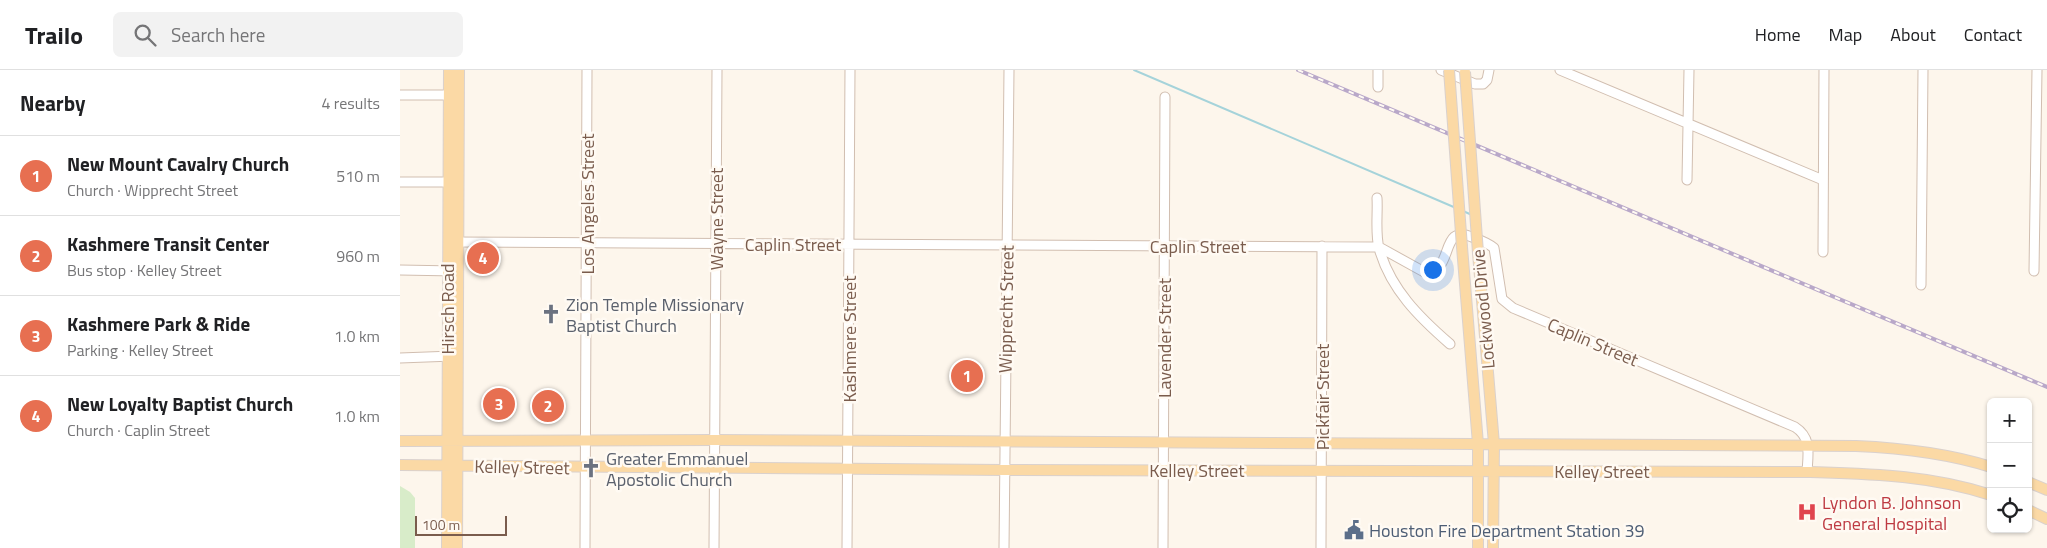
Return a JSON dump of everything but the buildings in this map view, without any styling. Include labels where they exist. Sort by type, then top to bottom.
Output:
[{"type":"main road","name":"Hirsch Road","points":[[449,70],[454,95]]},
{"type":"main road","name":"Hirsch Road","points":[[457,548],[447,358],[453,242],[454,95],[459,70]]},
{"type":"main road","name":"Lockwood Drive","points":[[1449,70],[1478,444],[1478,548]]},
{"type":"main road","name":"Lockwood Drive","points":[[1464,71],[1494,444],[1493,548]]},
{"type":"main road","name":"Hirsch Road","points":[[452,271],[458,358],[452,442]]},
{"type":"main road","name":"Kelley Street","points":[[400,441],[715,440],[1164,444],[1808,446],[1902,448],[1944,455],[1987,466]]},
{"type":"main road","name":"Kelley Street","points":[[400,465],[586,468],[1807,472],[1912,477],[1971,488],[1987,494]]},
{"type":"main road","name":"Hirsch Road","points":[[447,548],[452,466]]},
{"type":"main road","points":[[2032,484],[2047,490]]},
{"type":"main road","points":[[2032,512],[2047,519]]},
{"type":"street","name":"Los Angeles Street","points":[[585,548],[587,70]]},
{"type":"street","name":"Wayne Street","points":[[714,548],[717,70]]},
{"type":"street","name":"Kashmere Street","points":[[847,548],[850,70]]},
{"type":"street","name":"Wipprecht Street","points":[[1004,548],[1009,70]]},
{"type":"street","points":[[1378,70],[1378,87]]},
{"type":"street","points":[[1441,70],[1475,84],[1483,84],[1487,80],[1489,70]]},
{"type":"street","points":[[1560,70],[1823,180]]},
{"type":"street","points":[[1687,180],[1689,70]]},
{"type":"street","points":[[1823,252],[1824,70]]},
{"type":"street","points":[[1920,286],[1923,70]]},
{"type":"street","points":[[2034,271],[2037,70]]},
{"type":"street","points":[[400,95],[454,95]]},
{"type":"street","name":"Lavender Street","points":[[1163,548],[1166,97]]},
{"type":"street","points":[[400,182],[453,182]]},
{"type":"street","name":"Lockwood Drive","points":[[1377,198],[1378,247],[1393,281],[1422,320],[1450,344]]},
{"type":"street","name":"Caplin Street","points":[[453,242],[1378,247],[1426,272],[1434,271],[1440,266],[1451,241],[1457,234],[1463,233],[1489,245],[1496,253],[1502,299],[1513,308],[1795,427],[1806,436],[1808,446]]},
{"type":"street","name":"Pickfair Street","points":[[1321,548],[1322,246]]},
{"type":"street","points":[[400,270],[452,271]]},
{"type":"street","points":[[400,358],[458,358]]},
{"type":"street","points":[[1807,472],[1808,446]]},
{"type":"green space","points":[[400,486],[410,492],[415,498],[415,548],[400,548]]},
{"type":"waterway","points":[[1134,70],[1456,208]]},
{"type":"waterway","points":[[1463,211],[1472,215]]},
{"type":"railway","points":[[1298,70],[2047,387]]},
{"type":"place","name":"New Loyalty Baptist Church","points":[[483,258]]},
{"type":"place","name":"Zion Temple Missionary Baptist Church","points":[[551,314]]},
{"type":"place","name":"New Mount Cavalry Church","points":[[967,376]]},
{"type":"place","name":"Kashmere Park & Ride","points":[[499,404]]},
{"type":"place","name":"Kashmere Transit Center","points":[[548,406]]},
{"type":"place","name":"Greater Emmanuel Apostolic Church","points":[[591,468]]},
{"type":"place","name":"Lyndon B. Johnson General Hospital","points":[[1807,512]]},
{"type":"place","name":"Houston Fire Department Station 39","points":[[1354,530]]}]
